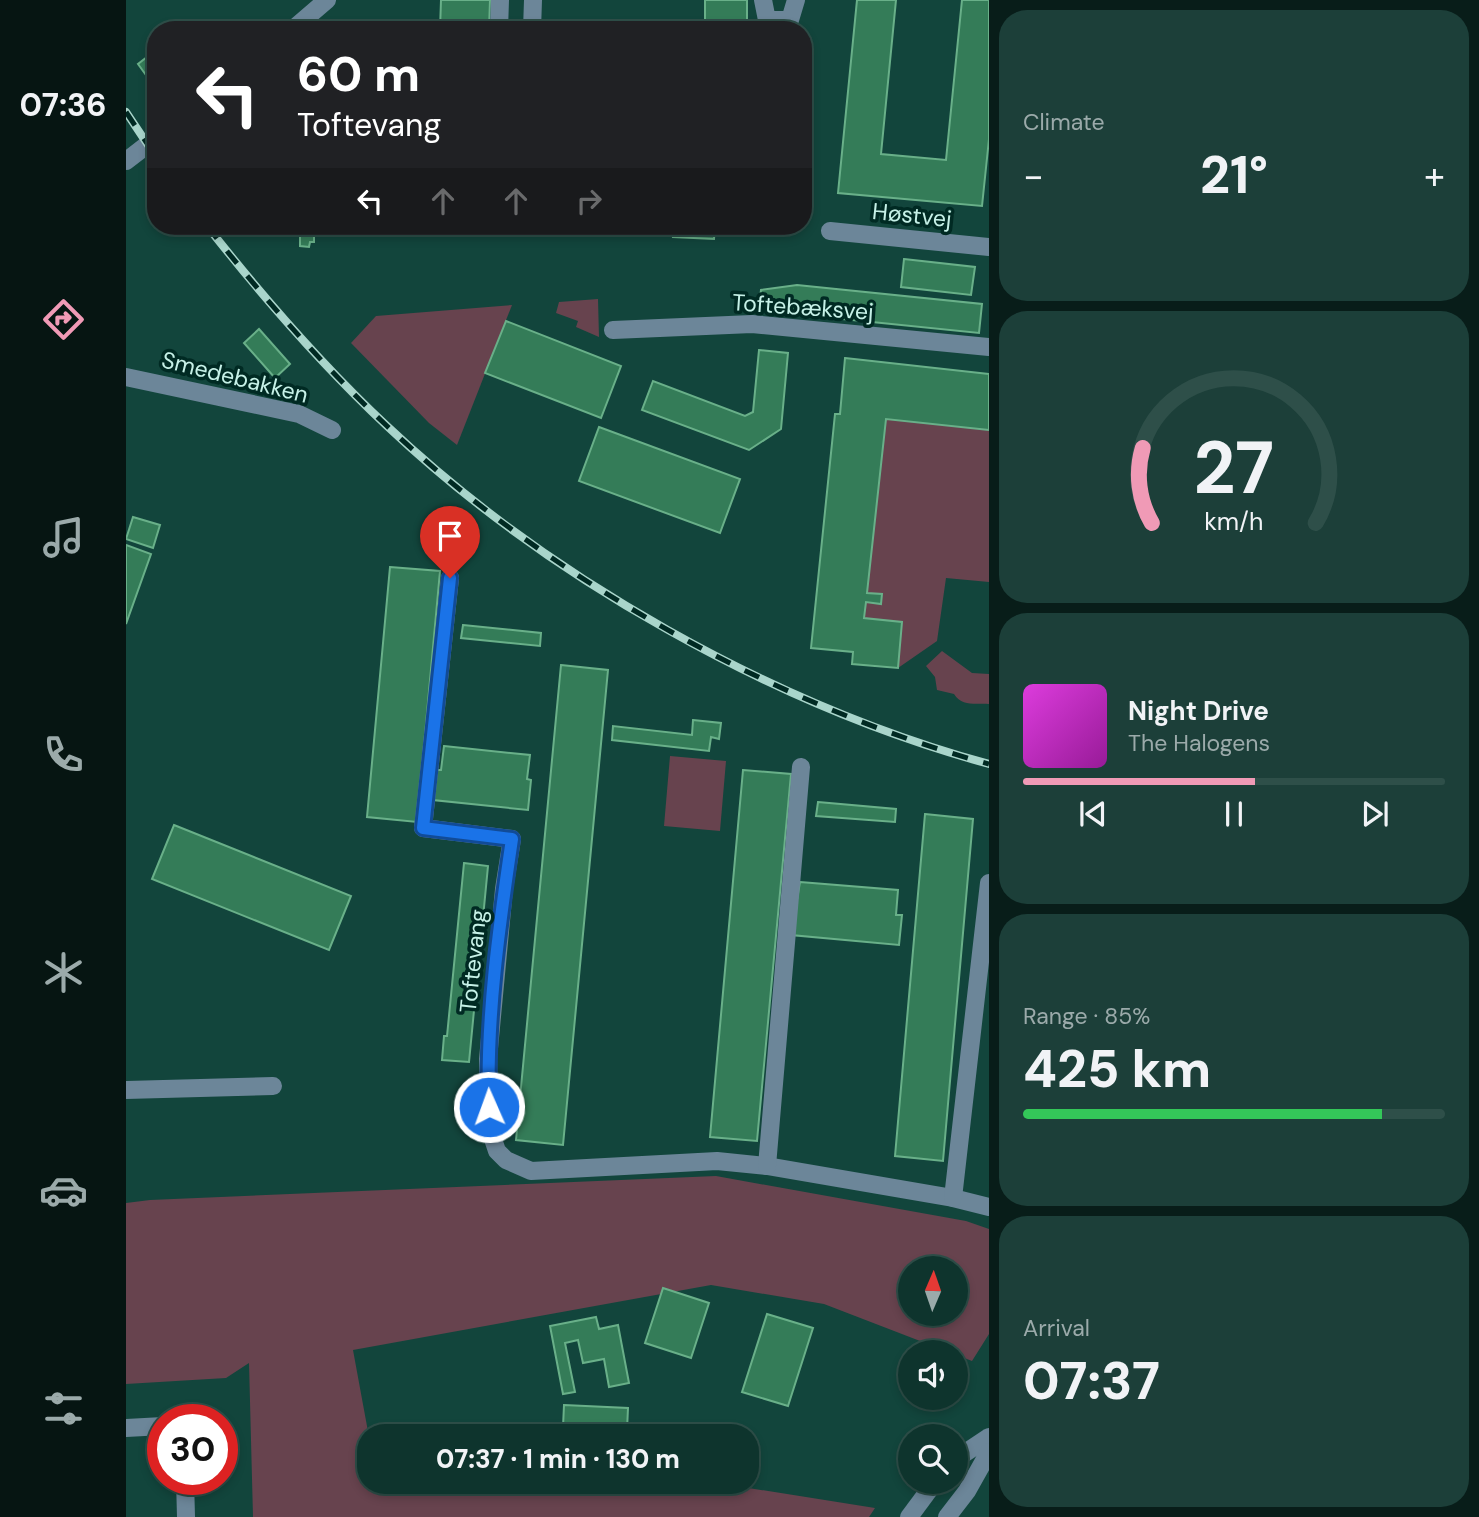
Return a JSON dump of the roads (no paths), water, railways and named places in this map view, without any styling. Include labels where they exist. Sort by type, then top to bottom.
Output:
[{"type":"street","points":[[302,21],[327,0]]},
{"type":"street","points":[[499,21],[500,0]]},
{"type":"street","points":[[532,21],[533,0]]},
{"type":"street","points":[[763,0],[767,20],[790,20],[796,0]]},
{"type":"street","points":[[126,161],[147,145]]},
{"type":"street","name":"Høstvej","points":[[830,231],[989,247]]},
{"type":"street","name":"Toftebæksvej","points":[[613,330],[752,324],[989,347]]},
{"type":"street","name":"Smedebakken","points":[[126,376],[299,414],[332,430]]},
{"type":"street","name":"Toftevang","points":[[450,578],[423,828],[512,839],[488,1059],[490,1130],[497,1151],[510,1163],[531,1171],[717,1161],[767,1166],[953,1198],[989,1208]]},
{"type":"street","points":[[767,1166],[800,767]]},
{"type":"street","points":[[953,1198],[989,883]]},
{"type":"street","points":[[126,1090],[274,1086]]},
{"type":"street","points":[[126,1428],[147,1427]]},
{"type":"street","points":[[968,1451],[989,1437]]},
{"type":"street","points":[[947,1517],[967,1491],[989,1452]]},
{"type":"street","points":[[909,1517],[926,1494]]},
{"type":"street","points":[[185,1495],[186,1517]]},
{"type":"railway","points":[[126,112],[147,144]]},
{"type":"railway","points":[[214,235],[293,329],[387,426],[450,481],[518,534],[591,584],[668,630],[827,708],[908,739],[989,764]]}]
